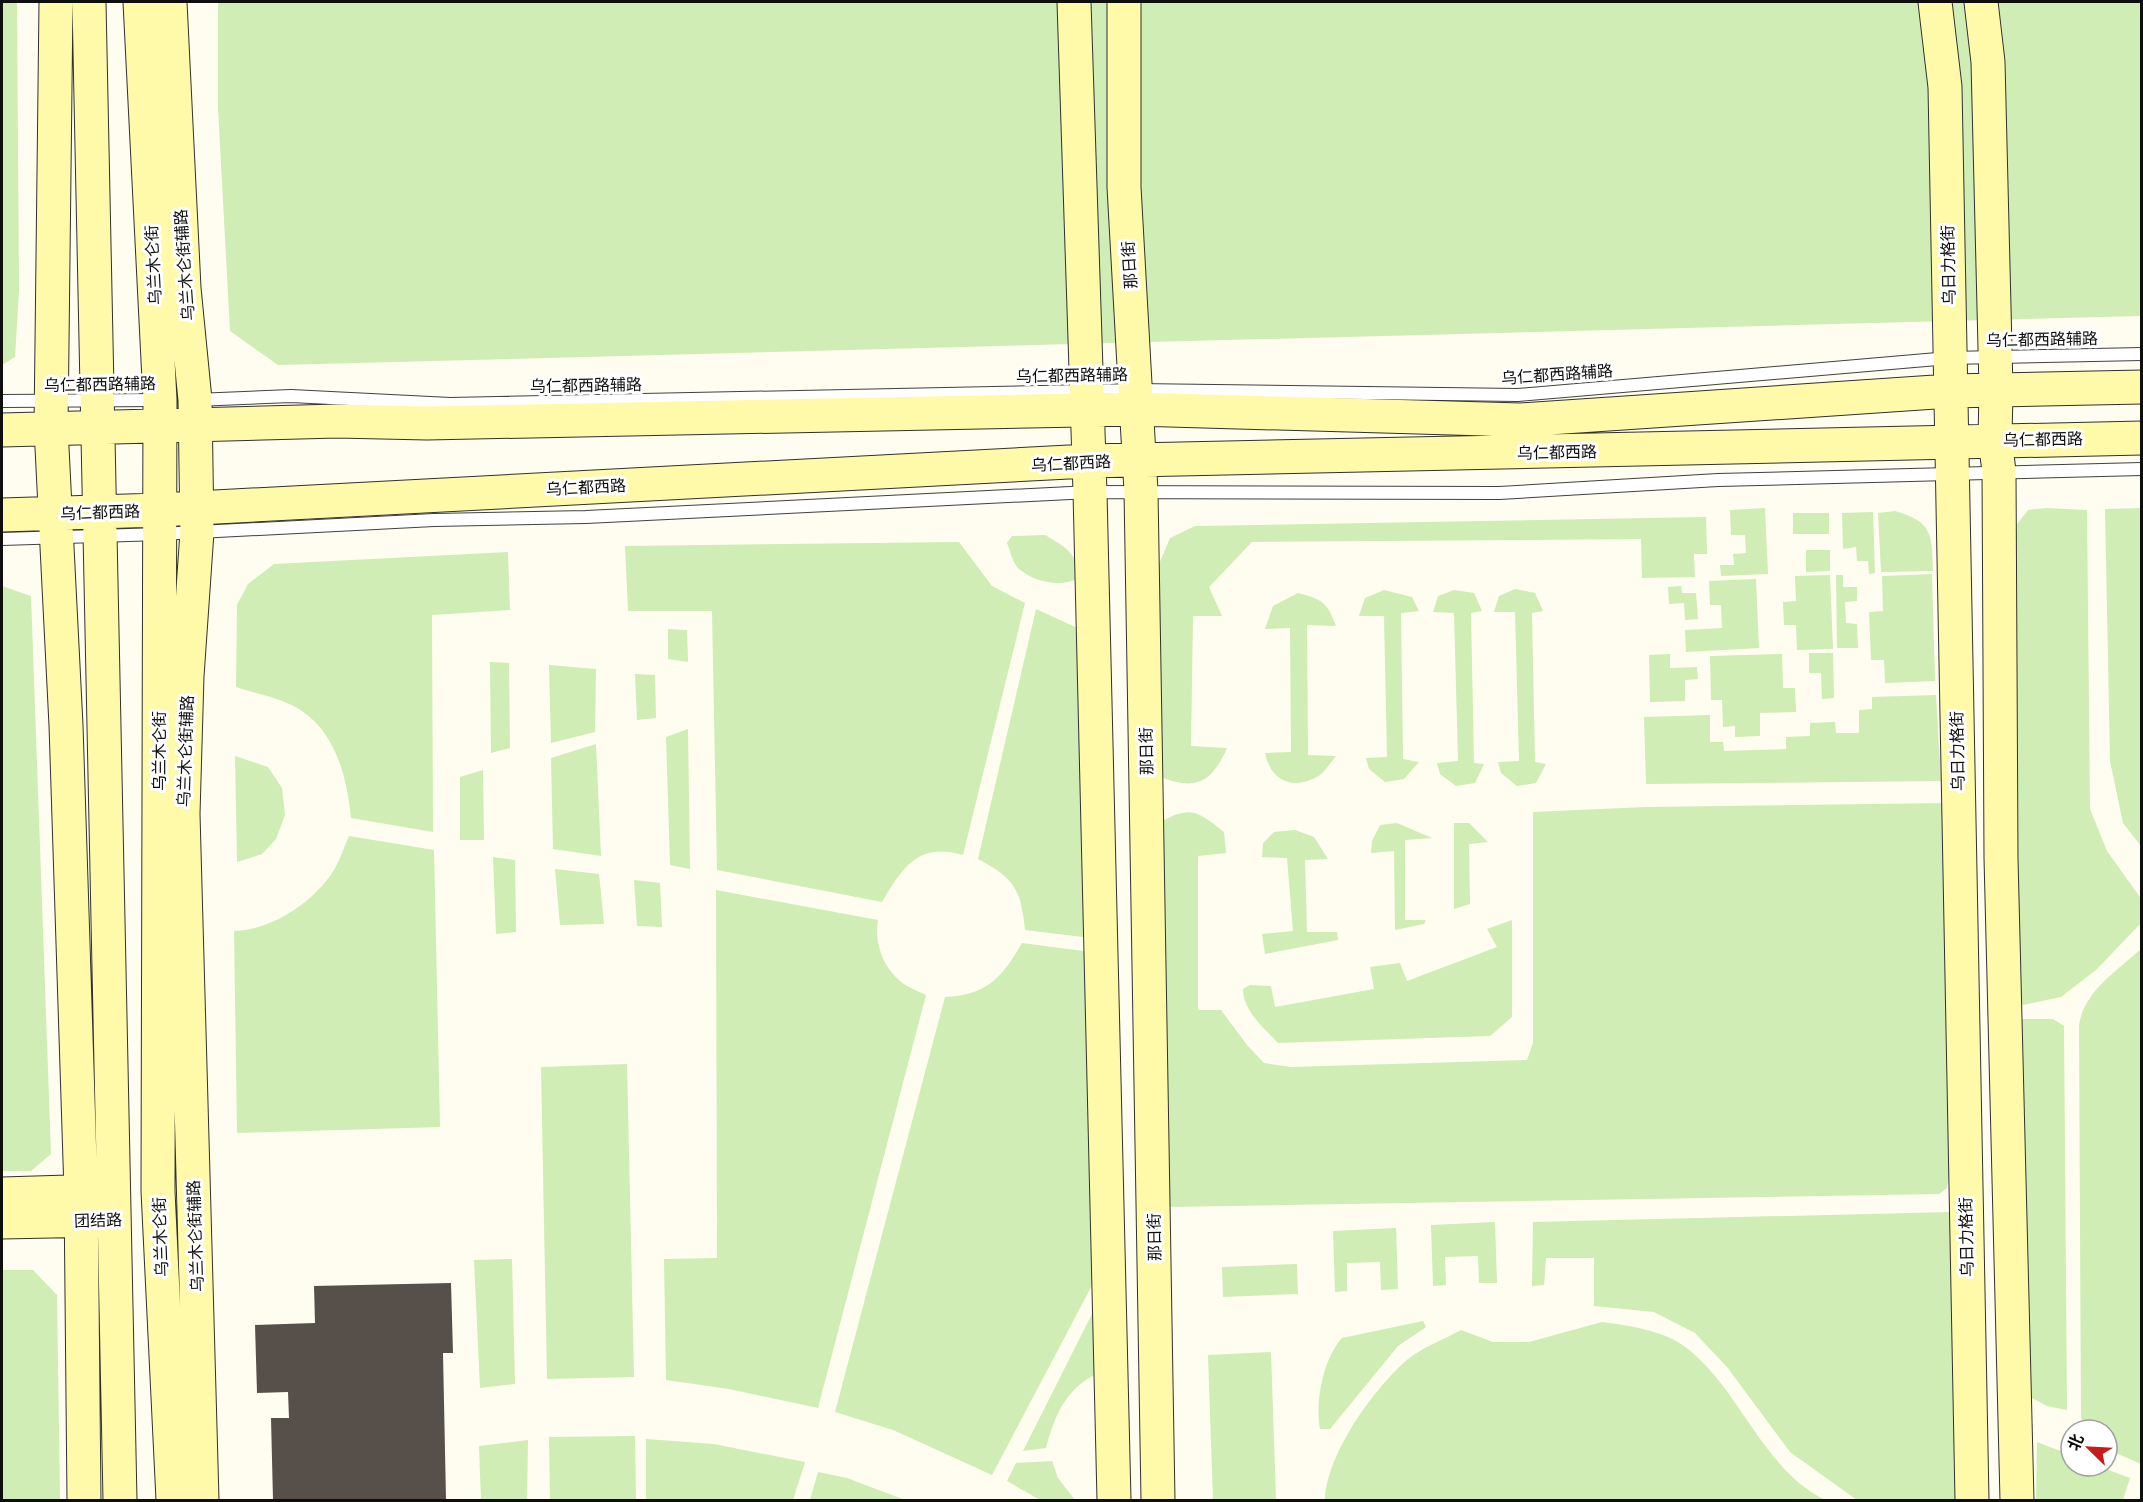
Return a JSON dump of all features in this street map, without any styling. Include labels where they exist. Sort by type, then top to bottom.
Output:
[{"type":"street","points":[[56,2],[51,415],[97,1206],[120,1500]]},
{"type":"street","points":[[84,1500],[97,1206],[100,524],[89,2]]},
{"type":"street","name":"乌兰木仑街","points":[[140,2],[177,409],[159,522],[158,1204],[173,1500]]},
{"type":"street","name":"乌兰木仑街辅路","points":[[170,2],[184,288],[177,409],[197,520],[187,676],[183,814],[202,1500]]},
{"type":"street","points":[[1074,2],[1089,477],[1114,1500]]},
{"type":"street","name":"那日街","points":[[1124,2],[1124,187],[1140,476],[1158,1500]]},
{"type":"street","name":"乌日力格街","points":[[1935,2],[1945,87],[1972,1500]]},
{"type":"street","points":[[1981,2],[1988,62],[1996,389],[2001,858],[2018,1500]]},
{"type":"street","name":"乌仁都西路","points":[[2,430],[51,415],[177,409],[336,421],[438,423],[1136,400],[1521,420],[1950,391],[2142,387]]},
{"type":"street","name":"乌仁都西路","points":[[2,515],[57,525],[159,522],[1089,477],[1950,442],[1997,456],[2142,438]]},
{"type":"street","points":[[2,1194],[97,1206]]},
{"type":"street","name":"团结路","points":[[2,1222],[97,1206],[194,1204]]},
{"type":"lane","name":"乌仁都西路辅路","points":[[1136,400],[1518,395],[1949,358],[2142,354]]},
{"type":"lane","name":"乌仁都西路辅路","points":[[2,401],[51,415]]},
{"type":"lane","points":[[1140,476],[1499,492],[1718,480],[1953,474],[1997,456],[2142,469]]},
{"type":"lane","points":[[2,539],[57,525]]},
{"type":"green space","points":[[2,2],[17,2],[19,290],[15,357],[2,365]]},
{"type":"green space","points":[[218,2],[2141,2],[2141,316],[278,365],[230,331],[218,108]]},
{"type":"green space","points":[[1765,508],[1768,574],[1721,576],[1720,565],[1734,565],[1733,554],[1746,553],[1745,535],[1731,535],[1730,510]]},
{"type":"green space","points":[[2046,508],[2087,510],[2090,809],[2107,851],[2142,900],[2141,923],[2096,970],[2061,997],[2023,1005],[2019,997],[2014,528],[2028,510]]},
{"type":"green space","points":[[2142,508],[2141,846],[2123,823],[2110,761],[2105,509]]},
{"type":"green space","points":[[1895,511],[1917,520],[1928,532],[1931,539],[1933,571],[1881,572],[1878,513]]},
{"type":"green space","points":[[1873,512],[1875,573],[1869,574],[1868,561],[1857,561],[1856,547],[1843,549],[1842,513]]},
{"type":"green space","points":[[1793,513],[1829,513],[1829,534],[1793,534]]},
{"type":"green space","points":[[1706,517],[1707,554],[1694,554],[1695,577],[1642,578],[1641,539],[1252,542],[1209,587],[1222,616],[1193,616],[1191,746],[1227,748],[1215,770],[1200,781],[1182,783],[1158,776],[1156,571],[1170,538],[1195,526]]},
{"type":"green space","points":[[1045,535],[1059,543],[1073,556],[1081,577],[1058,583],[1041,581],[1017,567],[1007,543],[1012,536]]},
{"type":"green space","points":[[959,542],[992,586],[1025,603],[963,855],[934,852],[914,860],[897,878],[882,902],[717,870],[712,611],[628,611],[625,546]]},
{"type":"green space","points":[[1806,550],[1830,550],[1830,571],[1806,572]]},
{"type":"green space","points":[[508,552],[510,610],[432,615],[433,832],[351,818],[343,773],[324,732],[302,711],[287,703],[236,687],[237,605],[248,584],[274,564]]},
{"type":"green space","points":[[1932,574],[1935,681],[1885,683],[1884,660],[1871,660],[1869,612],[1883,611],[1882,576]]},
{"type":"green space","points":[[1830,575],[1833,649],[1797,650],[1796,625],[1784,625],[1783,602],[1796,601],[1795,576]]},
{"type":"green space","points":[[1836,575],[1843,575],[1843,587],[1857,587],[1857,601],[1845,602],[1846,623],[1857,624],[1858,648],[1837,648]]},
{"type":"green space","points":[[1756,579],[1759,648],[1686,652],[1685,630],[1722,628],[1721,605],[1710,605],[1709,581]]},
{"type":"green space","points":[[2,586],[31,596],[51,1154],[31,1171],[2,1171]]},
{"type":"green space","points":[[1681,586],[1682,593],[1696,593],[1698,619],[1685,620],[1684,603],[1669,604],[1668,587]]},
{"type":"green space","points":[[1515,589],[1535,593],[1543,611],[1532,613],[1535,762],[1546,764],[1536,783],[1517,786],[1501,773],[1498,762],[1519,761],[1515,612],[1494,612],[1499,596]]},
{"type":"green space","points":[[1384,590],[1412,597],[1419,611],[1401,613],[1403,759],[1419,762],[1404,779],[1385,782],[1369,769],[1366,758],[1387,757],[1384,616],[1359,616],[1365,598]]},
{"type":"green space","points":[[1454,590],[1474,593],[1482,611],[1471,613],[1474,763],[1484,764],[1475,783],[1456,786],[1440,774],[1437,763],[1458,761],[1454,613],[1433,612],[1438,596]]},
{"type":"green space","points":[[1298,593],[1313,597],[1323,603],[1336,626],[1307,625],[1308,755],[1336,756],[1320,775],[1311,780],[1293,783],[1278,777],[1268,763],[1265,753],[1291,752],[1290,628],[1265,629],[1273,606]]},
{"type":"green space","points":[[1036,609],[1086,632],[1091,938],[1025,930],[1021,904],[1014,886],[1000,872],[978,859]]},
{"type":"green space","points":[[668,629],[687,630],[688,662],[668,659]]},
{"type":"green space","points":[[1809,653],[1833,653],[1834,698],[1822,699],[1821,673],[1809,673]]},
{"type":"green space","points":[[1670,654],[1670,668],[1697,667],[1698,679],[1685,680],[1685,701],[1650,702],[1649,655]]},
{"type":"green space","points":[[1782,654],[1783,688],[1795,688],[1796,712],[1760,713],[1760,736],[1735,737],[1735,726],[1723,727],[1722,700],[1711,700],[1710,656]]},
{"type":"green space","points":[[490,662],[509,663],[510,748],[491,753]]},
{"type":"green space","points":[[549,665],[596,669],[595,732],[551,743]]},
{"type":"green space","points":[[635,674],[655,675],[656,718],[637,720]]},
{"type":"green space","points":[[1936,695],[1941,781],[1646,784],[1644,717],[1710,715],[1710,742],[1723,742],[1724,751],[1786,749],[1786,737],[1810,736],[1810,723],[1835,722],[1836,733],[1859,733],[1859,710],[1872,709],[1872,697]]},
{"type":"green space","points":[[688,729],[690,869],[670,865],[666,737]]},
{"type":"green space","points":[[596,744],[601,856],[553,849],[551,758]]},
{"type":"green space","points":[[235,756],[268,767],[282,788],[285,815],[276,839],[262,854],[237,862]]},
{"type":"green space","points":[[483,770],[484,840],[460,840],[460,777]]},
{"type":"green space","points":[[1946,803],[1949,1176],[1947,1188],[1939,1194],[1168,1207],[1159,823],[1170,817],[1187,812],[1193,813],[1207,819],[1224,832],[1226,853],[1198,856],[1198,1010],[1221,1010],[1247,1045],[1264,1063],[1291,1067],[1527,1060],[1533,1043],[1533,812],[1646,807]]},
{"type":"green space","points":[[1397,823],[1432,838],[1405,840],[1405,920],[1426,920],[1424,924],[1395,930],[1394,851],[1371,853],[1372,841],[1380,825]]},
{"type":"green space","points":[[1454,823],[1469,823],[1488,842],[1469,844],[1470,904],[1454,909]]},
{"type":"green space","points":[[1295,830],[1314,837],[1328,859],[1305,860],[1307,932],[1337,932],[1338,940],[1265,954],[1262,934],[1293,931],[1287,858],[1262,857],[1263,843],[1274,832]]},
{"type":"green space","points":[[349,836],[434,850],[440,1127],[237,1133],[234,931],[263,926],[304,903],[326,882]]},
{"type":"green space","points":[[493,857],[515,860],[516,932],[496,934]]},
{"type":"green space","points":[[555,869],[599,874],[604,924],[560,925]]},
{"type":"green space","points":[[634,880],[660,883],[662,927],[637,926]]},
{"type":"green space","points":[[716,890],[878,920],[877,937],[881,954],[889,969],[903,983],[926,995],[818,1408],[729,1389],[666,1380],[664,1259],[717,1258]]},
{"type":"green space","points":[[1512,920],[1512,1017],[1490,1036],[1278,1043],[1255,1019],[1246,1005],[1243,989],[1250,985],[1271,986],[1275,1007],[1374,989],[1370,967],[1400,963],[1407,981],[1497,947],[1487,929]]},
{"type":"green space","points":[[1022,943],[1091,952],[1099,1272],[992,1475],[893,1430],[835,1412],[945,997],[960,996],[983,988],[992,982],[1008,966]]},
{"type":"green space","points":[[2141,949],[2141,1464],[2119,1454],[2119,1418],[2081,1418],[2079,1026],[2087,1003],[2094,992]]},
{"type":"green space","points":[[2022,1019],[2053,1019],[2064,1026],[2067,1410],[2047,1406],[2030,1397]]},
{"type":"green space","points":[[627,1064],[634,1377],[547,1379],[541,1067]]},
{"type":"green space","points":[[1951,1212],[1958,1500],[1857,1500],[1790,1452],[1727,1367],[1695,1333],[1654,1312],[1594,1306],[1594,1258],[1546,1258],[1544,1285],[1532,1286],[1533,1222]]},
{"type":"green space","points":[[1495,1222],[1497,1283],[1479,1283],[1478,1256],[1445,1257],[1446,1285],[1433,1286],[1431,1225]]},
{"type":"green space","points":[[1396,1228],[1398,1289],[1381,1290],[1380,1262],[1347,1263],[1347,1291],[1335,1292],[1333,1231]]},
{"type":"green space","points":[[512,1259],[515,1384],[480,1388],[474,1260]]},
{"type":"green space","points":[[1297,1264],[1298,1294],[1223,1297],[1222,1267]]},
{"type":"green space","points":[[2,1270],[33,1270],[57,1295],[60,1500],[2,1500]]},
{"type":"green space","points":[[1103,1292],[1103,1372],[1080,1384],[1064,1402],[1053,1424],[1046,1448],[1023,1451]]},
{"type":"green space","points":[[1423,1321],[1426,1327],[1398,1346],[1330,1429],[1320,1429],[1319,1406],[1322,1381],[1330,1357],[1342,1338]]},
{"type":"green space","points":[[1602,1322],[1658,1333],[1688,1349],[1722,1385],[1784,1469],[1803,1486],[1825,1500],[1325,1500],[1327,1482],[1334,1463],[1354,1424],[1381,1387],[1414,1355],[1461,1330],[1493,1342],[1529,1342]]},
{"type":"green space","points":[[1271,1352],[1276,1500],[1213,1500],[1208,1355]]},
{"type":"green space","points":[[635,1436],[636,1500],[550,1500],[549,1437]]},
{"type":"green space","points":[[646,1439],[714,1444],[805,1462],[793,1500],[646,1500]]},
{"type":"green space","points":[[528,1440],[527,1500],[481,1500],[479,1446]]},
{"type":"green space","points":[[2037,1442],[2059,1450],[2059,1478],[2119,1478],[2119,1474],[2130,1478],[2123,1500],[2036,1500]]},
{"type":"green space","points":[[1052,1461],[1058,1478],[1075,1500],[1040,1500],[1007,1481],[1016,1463]]},
{"type":"green space","points":[[818,1472],[847,1478],[905,1500],[810,1500]]},
{"type":"building","points":[[451,1283],[453,1353],[443,1353],[446,1500],[273,1500],[271,1418],[289,1418],[288,1392],[257,1393],[255,1325],[315,1323],[314,1286]]}]
